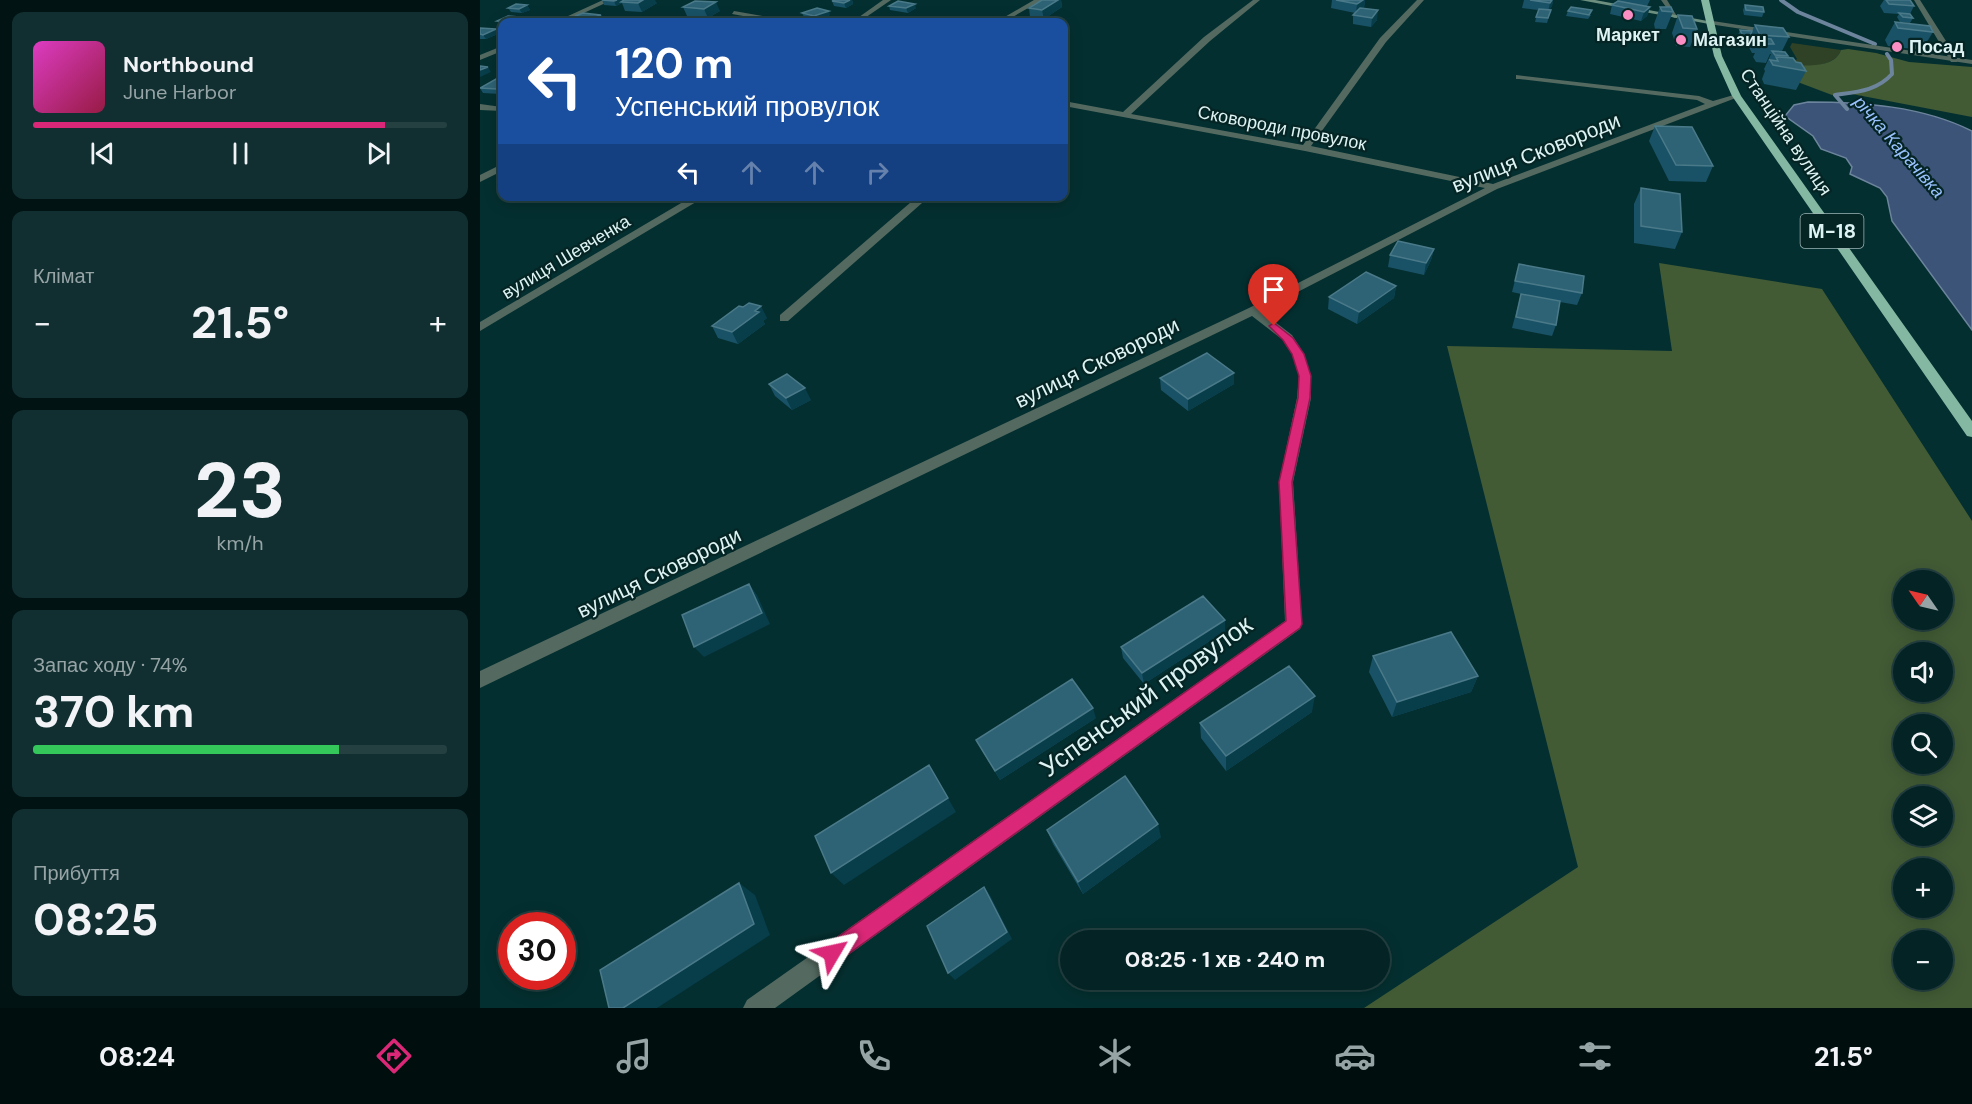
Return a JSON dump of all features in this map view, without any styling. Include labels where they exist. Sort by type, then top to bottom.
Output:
[{"type":"highway","name":"М-18","points":[[1705,0],[1709,22]]},
{"type":"highway","name":"Станційна вулиця","points":[[1709,22],[1718,56],[1737,96],[1972,432]]},
{"type":"main road","points":[[1583,0],[1709,22]]},
{"type":"street","points":[[568,18],[609,0]]},
{"type":"street","points":[[861,18],[888,0]]},
{"type":"street","points":[[1007,18],[1039,0]]},
{"type":"street","points":[[1125,115],[1207,39],[1257,0]]},
{"type":"street","points":[[1305,148],[1383,40],[1420,0]]},
{"type":"street","points":[[1664,0],[1676,17]]},
{"type":"street","points":[[1917,0],[1954,60]]},
{"type":"street","points":[[734,14],[760,18]]},
{"type":"street","points":[[1709,22],[1972,62]]},
{"type":"street","points":[[480,58],[498,50]]},
{"type":"street","points":[[1519,77],[1699,98],[1712,104]]},
{"type":"street","name":"вулиця Сковороди","points":[[480,680],[1253,311],[1494,187],[1737,96]]},
{"type":"street","name":"Сковороди провулок","points":[[1068,105],[1305,148],[1494,187]]},
{"type":"street","points":[[480,108],[498,109]]},
{"type":"street","points":[[480,178],[498,169]]},
{"type":"street","name":"вулиця Шевченка","points":[[480,327],[693,201]]},
{"type":"street","points":[[784,318],[919,201]]},
{"type":"street","name":"Успенський провулок","points":[[755,1008],[1294,624],[1286,482],[1304,398],[1305,376],[1298,354],[1288,338],[1253,311]]},
{"type":"green space","points":[[1792,43],[1841,50],[1832,61],[1824,64],[1784,70],[1797,59],[1790,47]]},
{"type":"green space","points":[[1841,50],[1876,53],[1909,62],[1972,67],[1972,117],[1852,94],[1832,95],[1795,81],[1797,66],[1816,65],[1834,60]]},
{"type":"green space","points":[[1659,263],[1822,289],[1972,521],[1972,1008],[1364,1008],[1578,867],[1447,346],[1672,351]]},
{"type":"water","points":[[1808,102],[1892,107],[1933,116],[1972,131],[1972,330],[1892,221],[1887,197],[1880,188],[1850,174],[1852,167],[1846,158],[1821,149],[1813,136],[1785,116],[1794,105]]},
{"type":"building","points":[[643,0],[638,3],[621,2]]},
{"type":"building","points":[[850,0],[844,3],[832,1]]},
{"type":"building","points":[[1042,0],[1058,0],[1042,10],[1029,8]]},
{"type":"building","points":[[1336,0],[1363,0],[1357,4]]},
{"type":"building","points":[[1530,0],[1552,0],[1550,3]]},
{"type":"building","points":[[1886,0],[1910,0],[1914,6],[1889,4]]},
{"type":"building","points":[[695,1],[716,2],[704,9],[683,7]]},
{"type":"building","points":[[898,1],[915,4],[906,8],[889,6]]},
{"type":"building","points":[[1618,1],[1650,7],[1644,12],[1612,5]]},
{"type":"building","points":[[516,4],[527,5],[519,9],[508,8]]},
{"type":"building","points":[[1745,5],[1763,7],[1764,12],[1746,10]]},
{"type":"building","points":[[1571,7],[1592,10],[1589,15],[1568,11]]},
{"type":"building","points":[[1660,7],[1671,7],[1673,12],[1662,11]]},
{"type":"building","points":[[817,8],[829,11],[814,16],[802,13]]},
{"type":"building","points":[[1360,8],[1378,10],[1372,18],[1353,15]]},
{"type":"building","points":[[1539,9],[1551,10],[1548,18],[1536,17]]},
{"type":"building","points":[[583,13],[601,15],[593,18],[575,16]]},
{"type":"building","points":[[1899,13],[1910,14],[1913,18],[1903,17]]},
{"type":"building","points":[[1678,15],[1692,16],[1697,29],[1683,28]]},
{"type":"building","points":[[1895,22],[1930,26],[1933,32],[1898,28]]},
{"type":"building","points":[[1755,25],[1783,28],[1789,37],[1760,35]]},
{"type":"building","points":[[480,28],[496,29],[483,35],[480,34]]},
{"type":"building","points":[[1740,30],[1752,31],[1750,36],[1743,36]]},
{"type":"building","points":[[1761,38],[1771,39],[1774,44],[1764,44]]},
{"type":"building","points":[[1772,51],[1785,52],[1788,56],[1775,55]]},
{"type":"building","points":[[1776,57],[1793,58],[1796,62],[1801,63],[1806,71],[1773,65],[1770,60],[1778,61]]},
{"type":"building","points":[[496,79],[498,79],[497,89],[480,88]]},
{"type":"building","points":[[1655,126],[1692,127],[1713,166],[1676,165]]},
{"type":"building","points":[[1641,188],[1680,194],[1682,232],[1641,226]]},
{"type":"building","points":[[1398,241],[1434,249],[1426,263],[1390,255]]},
{"type":"building","points":[[1519,264],[1584,276],[1582,293],[1515,281]]},
{"type":"building","points":[[1366,272],[1396,286],[1359,312],[1329,297]]},
{"type":"building","points":[[1521,294],[1560,301],[1556,325],[1516,317]]},
{"type":"building","points":[[749,303],[761,306],[755,311],[759,312],[732,332],[712,326],[739,306],[743,307]]},
{"type":"building","points":[[1207,353],[1234,373],[1188,399],[1160,378]]},
{"type":"building","points":[[787,374],[805,388],[786,398],[769,384]]},
{"type":"building","points":[[749,584],[762,613],[694,647],[682,615]]},
{"type":"building","points":[[1203,596],[1225,620],[1142,673],[1121,647]]},
{"type":"building","points":[[1451,632],[1478,676],[1397,702],[1373,656]]},
{"type":"building","points":[[1289,666],[1315,696],[1226,756],[1200,723]]},
{"type":"building","points":[[1072,679],[1093,708],[995,771],[976,740]]},
{"type":"building","points":[[929,765],[948,798],[831,873],[815,836]]},
{"type":"building","points":[[1125,776],[1158,824],[1078,882],[1047,830]]},
{"type":"building","points":[[739,883],[754,924],[623,1008],[609,1008],[600,970]]},
{"type":"building","points":[[984,887],[1007,932],[948,973],[927,926]]},
{"type":"waterway","name":"річка Карачівка","points":[[1781,0],[1798,12],[1875,44]]},
{"type":"waterway","name":"річка Карачівка","points":[[1847,109],[1835,95],[1866,90],[1886,80],[1892,74],[1891,60],[1887,54]]},
{"type":"place","name":"Маркет","points":[[1628,15]]},
{"type":"place","name":"Магазин","points":[[1681,40]]},
{"type":"place","name":"Посад","points":[[1897,47]]},
{"type":"route","points":[[832,953],[1294,624],[1286,482],[1304,398],[1305,376],[1298,354],[1288,338],[1274,326]]}]
